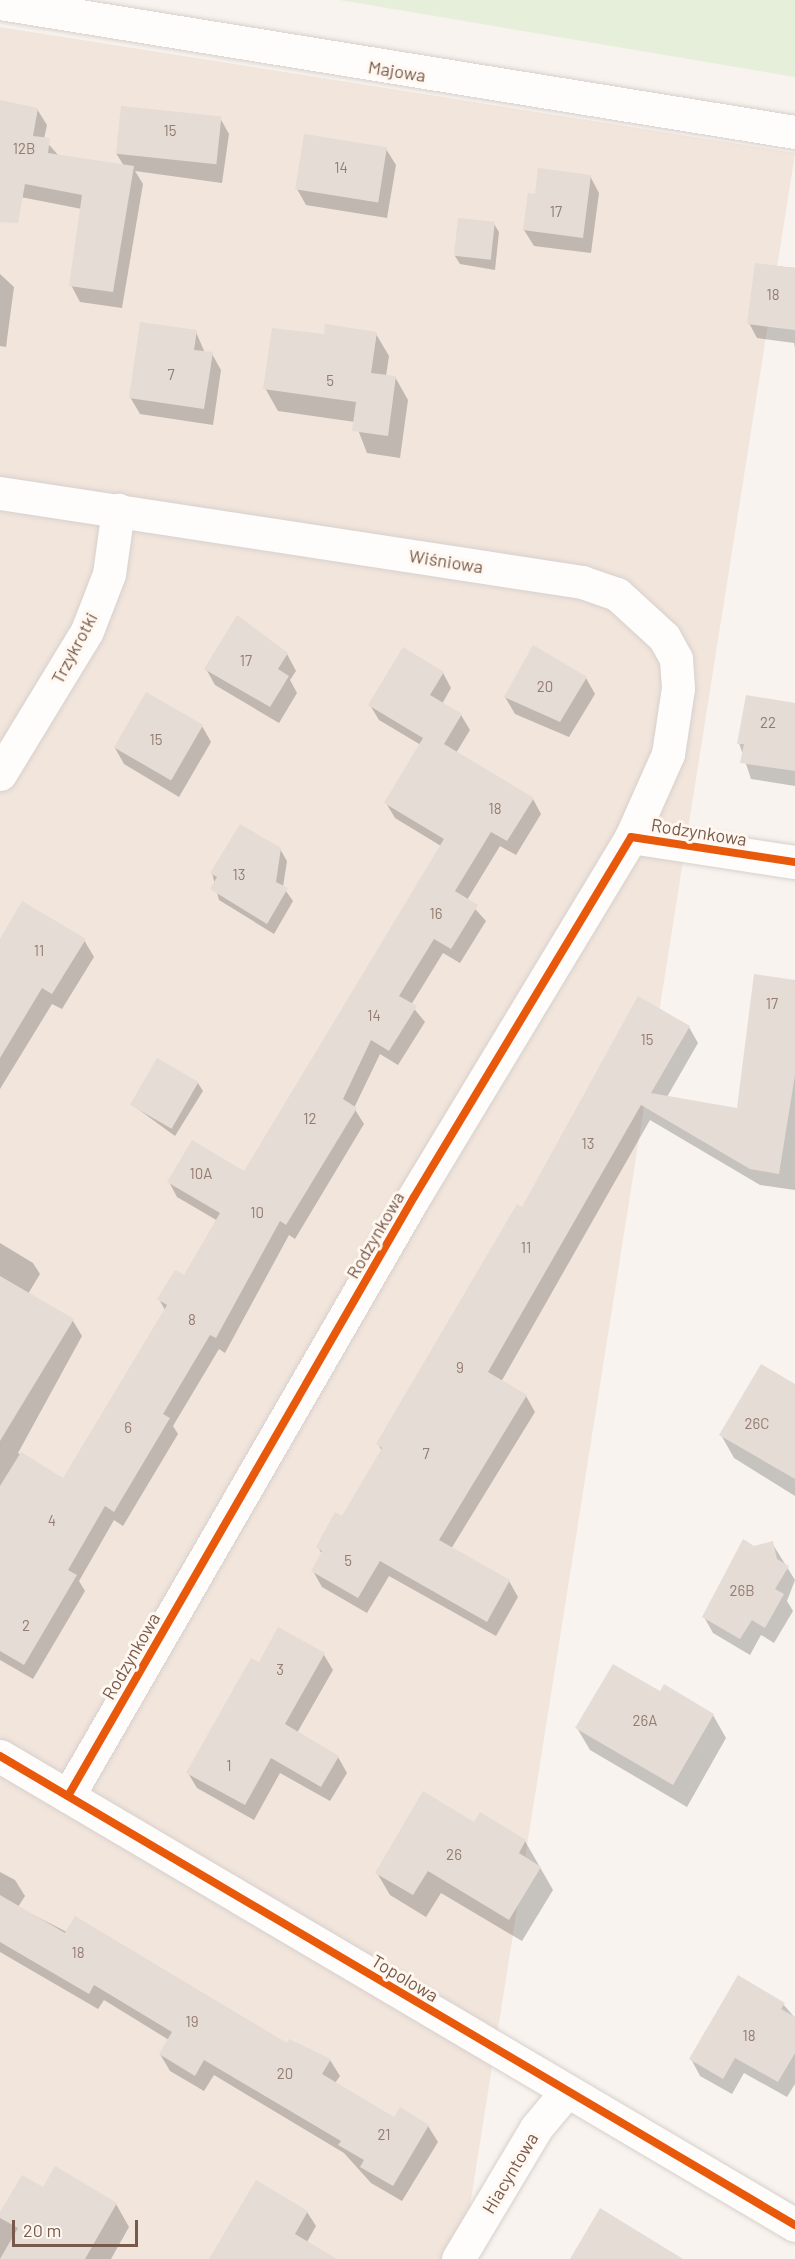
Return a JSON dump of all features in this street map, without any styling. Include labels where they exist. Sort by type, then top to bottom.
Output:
[{"type":"street","name":"Majowa","points":[[0,3],[795,132]]},
{"type":"street","name":"Wiśniowa","points":[[0,493],[582,582],[617,594],[664,638],[676,659],[678,688],[668,754],[631,837]]},
{"type":"street","name":"Trzykrotki","points":[[0,774],[87,631],[109,574],[118,510]]},
{"type":"street","name":"Rodzynkowa","points":[[68,1796],[414,1197],[631,837],[795,862]]},
{"type":"street","name":"Topolowa","points":[[0,1756],[795,2225]]},
{"type":"street","name":"Hiacyntowa","points":[[458,2259],[536,2128],[567,2091]]},
{"type":"shaded area","points":[[0,27],[795,153],[462,2259],[0,2259]]},
{"type":"green space","points":[[340,0],[795,0],[795,77]]},
{"type":"building","points":[[0,100],[38,108],[33,136],[50,138],[48,153],[134,166],[113,292],[69,286],[82,195],[25,184],[18,223],[0,222]]},
{"type":"building","points":[[121,106],[221,117],[216,164],[116,154]]},
{"type":"building","points":[[304,134],[387,147],[378,202],[295,189]]},
{"type":"building","points":[[538,168],[591,175],[583,238],[523,230],[528,193],[535,194]]},
{"type":"building","points":[[458,218],[495,222],[491,260],[454,256]]},
{"type":"building","points":[[755,263],[795,268],[795,330],[747,324]]},
{"type":"building","points":[[140,322],[197,330],[194,350],[213,352],[204,409],[129,398]]},
{"type":"building","points":[[325,324],[377,332],[371,373],[396,376],[388,436],[352,431],[356,402],[263,389],[272,328],[324,334]]},
{"type":"building","points":[[237,615],[288,653],[278,669],[289,676],[270,707],[204,669]]},
{"type":"building","points":[[533,645],[587,677],[560,722],[504,697]]},
{"type":"building","points":[[403,647],[444,672],[430,695],[462,714],[444,744],[534,798],[507,841],[491,832],[455,891],[478,905],[451,949],[434,939],[399,996],[417,1006],[389,1051],[371,1040],[343,1099],[357,1108],[286,1225],[280,1221],[216,1338],[210,1335],[163,1414],[170,1418],[114,1512],[105,1506],[68,1570],[77,1575],[24,1665],[0,1651],[0,1486],[21,1452],[63,1478],[167,1305],[157,1299],[175,1270],[184,1275],[220,1213],[167,1182],[192,1140],[244,1171],[444,839],[384,803],[423,738],[368,705]]},
{"type":"building","points":[[146,692],[203,725],[171,780],[114,747]]},
{"type":"building","points":[[746,695],[795,703],[795,771],[740,763],[744,744],[737,744]]},
{"type":"building","points":[[240,824],[281,848],[276,882],[288,888],[267,924],[210,889],[217,877],[210,873]]},
{"type":"building","points":[[22,901],[86,939],[52,994],[42,988],[0,1058],[0,939]]},
{"type":"building","points":[[754,974],[795,980],[795,1075],[779,1174],[750,1169],[641,1105],[488,1372],[527,1395],[439,1540],[510,1580],[487,1622],[380,1561],[358,1598],[311,1571],[322,1551],[316,1547],[335,1512],[342,1516],[382,1448],[376,1444],[517,1204],[522,1207],[638,996],[690,1026],[651,1093],[737,1108]]},
{"type":"building","points":[[157,1058],[199,1082],[172,1129],[130,1105]]},
{"type":"building","points":[[0,1276],[74,1319],[0,1441]]},
{"type":"building","points":[[761,1364],[795,1384],[795,1479],[719,1435]]},
{"type":"building","points":[[743,1539],[754,1546],[773,1541],[777,1559],[789,1566],[775,1589],[784,1594],[765,1628],[752,1620],[740,1639],[702,1617]]},
{"type":"building","points":[[278,1627],[325,1653],[285,1724],[339,1756],[321,1787],[271,1758],[245,1805],[186,1773],[251,1658],[259,1662]]},
{"type":"building","points":[[613,1664],[660,1691],[664,1684],[714,1714],[673,1785],[575,1728]]},
{"type":"building","points":[[423,1791],[474,1822],[480,1812],[526,1840],[519,1853],[541,1867],[509,1920],[428,1871],[413,1895],[375,1873]]},
{"type":"building","points":[[0,1895],[65,1933],[75,1916],[287,2043],[289,2039],[331,2059],[322,2074],[394,2117],[400,2107],[429,2125],[393,2186],[360,2167],[364,2160],[338,2145],[341,2141],[204,2060],[195,2076],[159,2054],[172,2032],[94,1985],[89,1994],[0,1942]]},
{"type":"building","points":[[738,1975],[785,2003],[781,2009],[795,2017],[795,2053],[778,2082],[735,2058],[723,2079],[689,2059]]},
{"type":"building","points":[[55,2166],[117,2203],[85,2259],[0,2259],[18,2228],[0,2218],[0,2212],[22,2175],[43,2187]]},
{"type":"building","points":[[256,2180],[308,2211],[295,2234],[337,2259],[209,2259]]},
{"type":"building","points":[[600,2208],[683,2259],[570,2259]]},
{"type":"cycle path","points":[[68,1796],[414,1197],[631,837],[795,862]]},
{"type":"cycle path","points":[[0,1756],[795,2225]]}]
